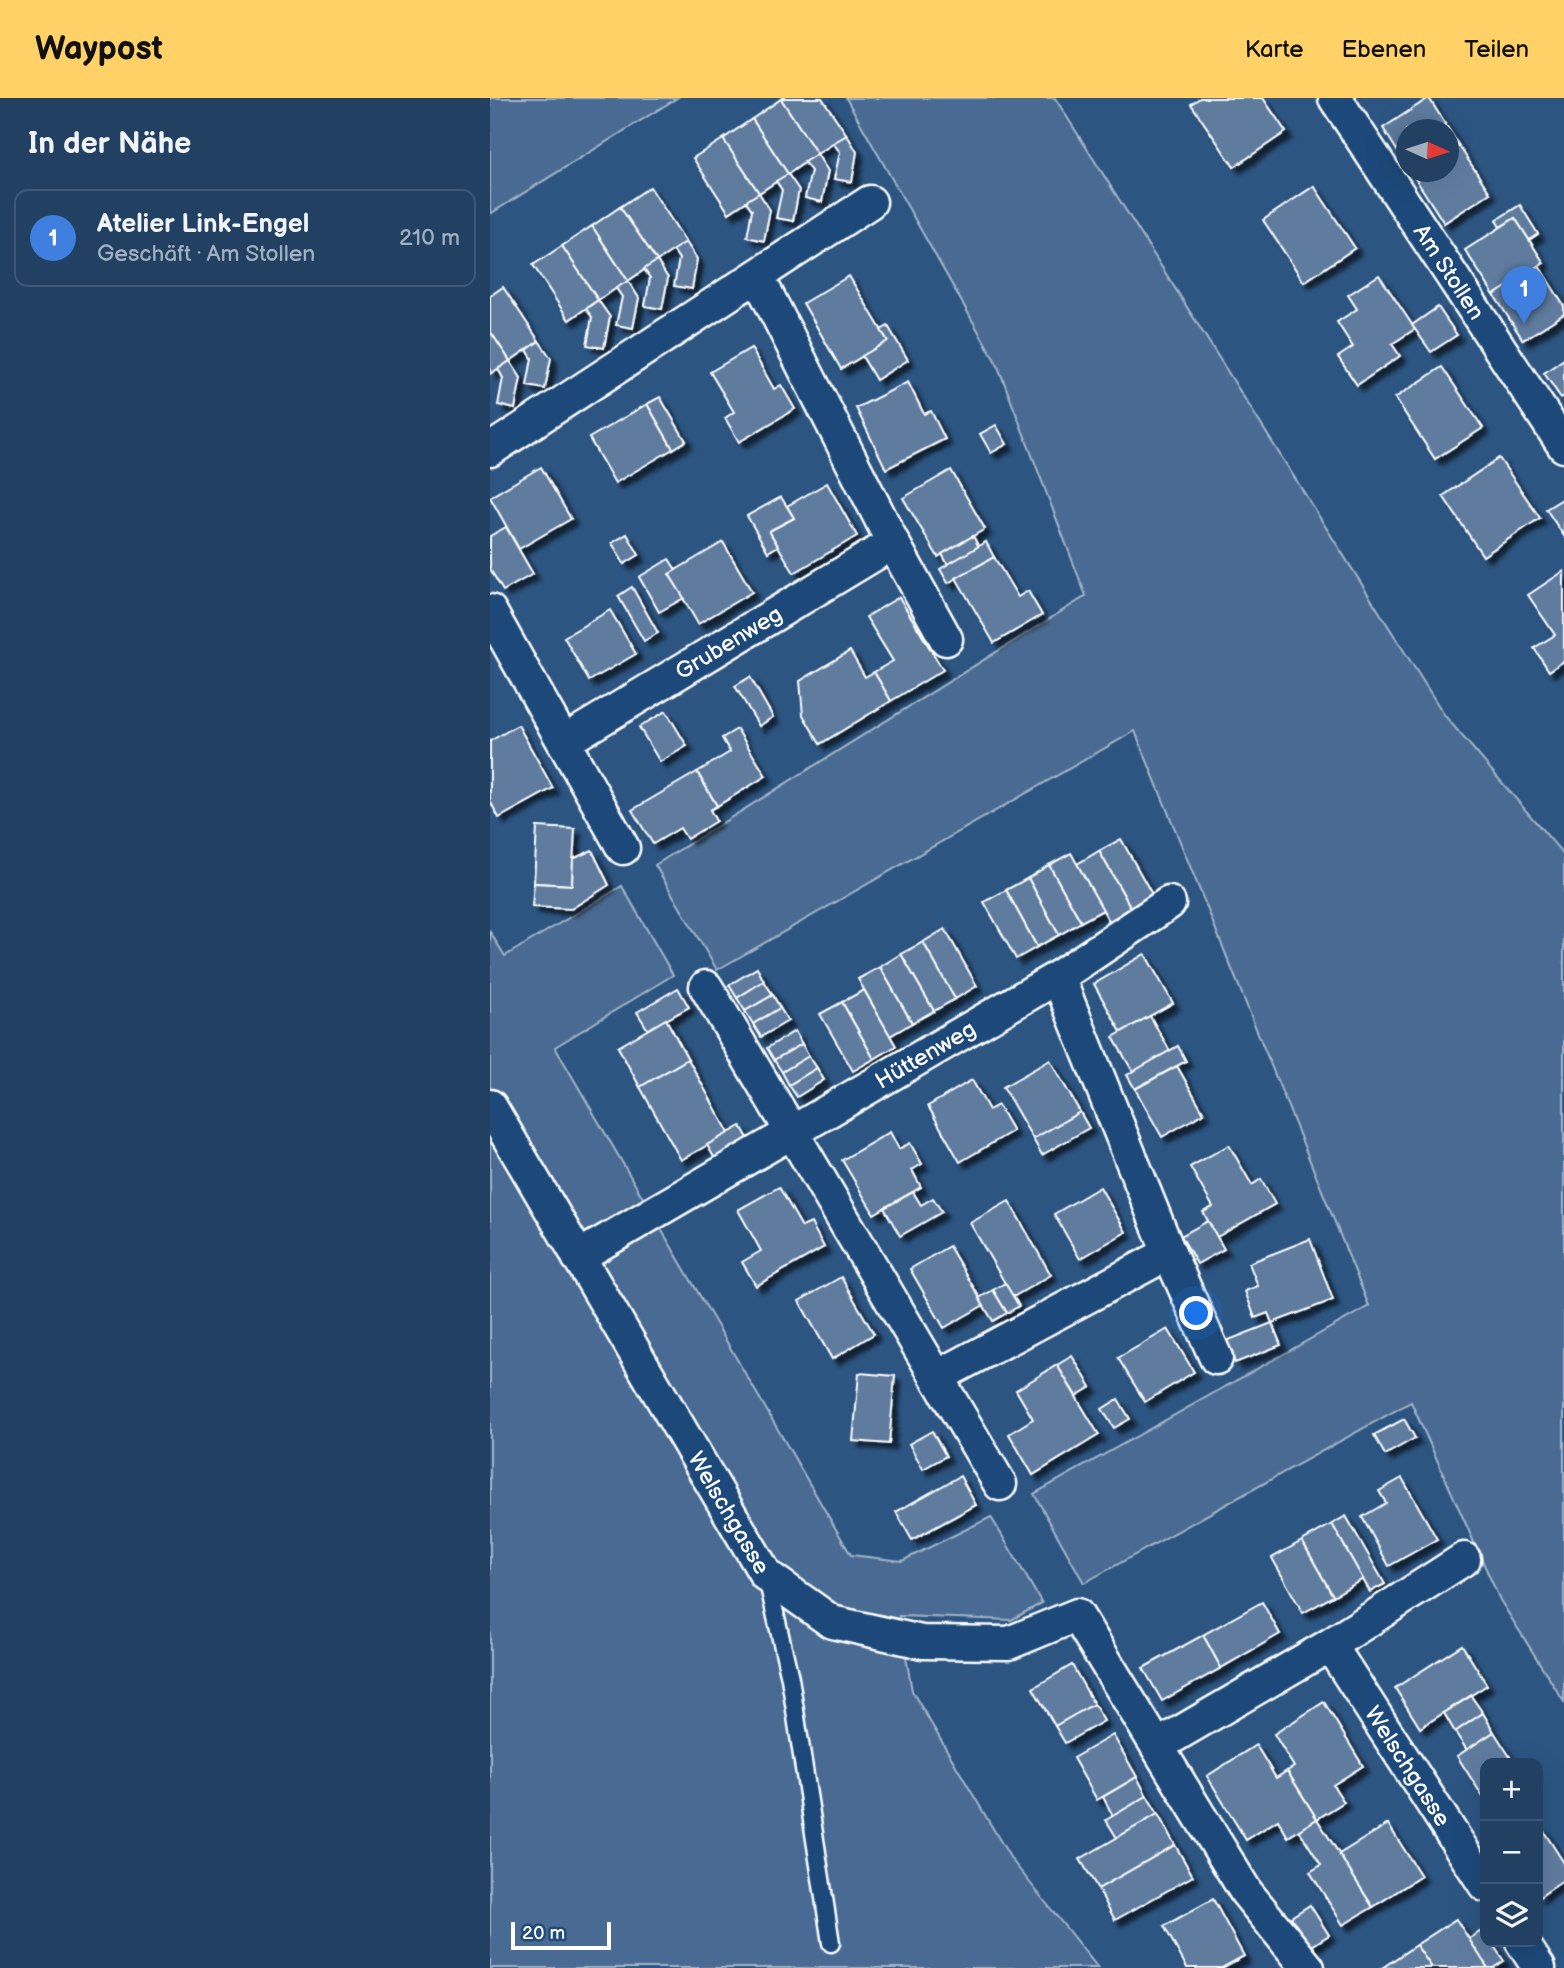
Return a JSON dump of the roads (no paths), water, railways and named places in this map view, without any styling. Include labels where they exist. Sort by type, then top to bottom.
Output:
[{"type":"street","name":"Am Stollen","points":[[1335,98],[1564,446]]},
{"type":"street","points":[[490,450],[870,202]]},
{"type":"street","points":[[758,277],[893,543],[946,639]]},
{"type":"street","name":"Grubenweg","points":[[565,741],[893,543]]},
{"type":"street","points":[[490,611],[623,848]]},
{"type":"street","name":"Hüttenweg","points":[[578,1257],[1058,977],[1169,903]]},
{"type":"street","points":[[1058,977],[1169,1253],[1216,1358]]},
{"type":"street","points":[[706,987],[1000,1484]]},
{"type":"street","name":"Welschgasse","points":[[490,1106],[766,1575],[832,1622],[922,1642],[1009,1643],[1077,1615],[1246,1892],[1308,1968]]},
{"type":"street","points":[[937,1377],[1169,1253]]},
{"type":"street","points":[[1157,1746],[1329,1645],[1464,1559]]},
{"type":"street","name":"Welschgasse","points":[[1329,1645],[1484,1884]]},
{"type":"street","points":[[1525,1947],[1539,1968]]},
{"type":"lane","points":[[766,1575],[790,1678],[831,1942]]},
{"type":"place","name":"Atelier Link-Engel","points":[[1524,324]]}]
